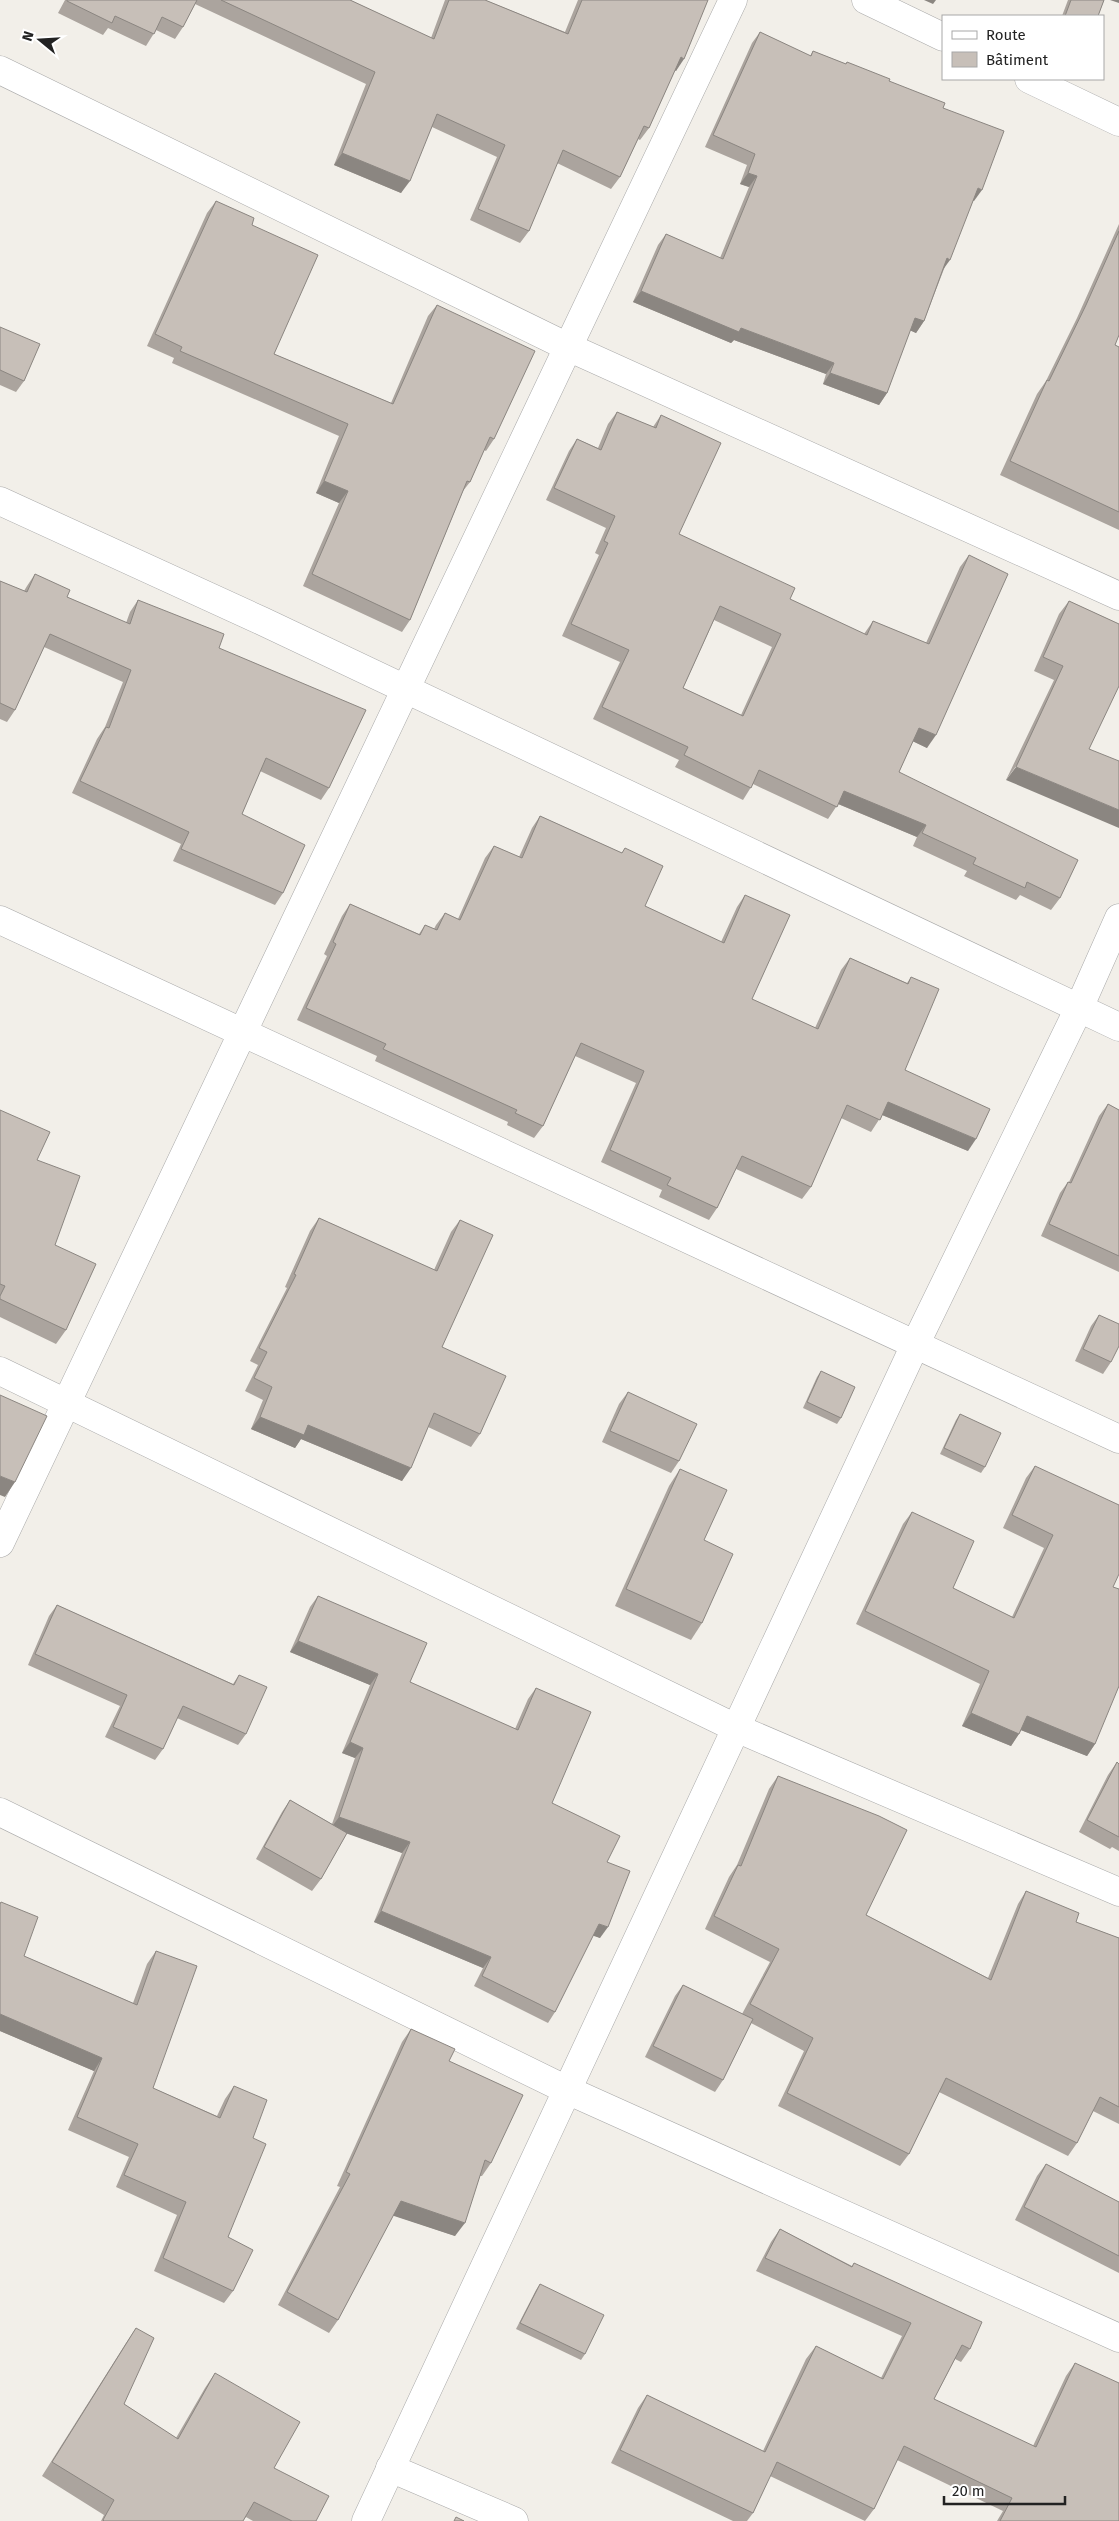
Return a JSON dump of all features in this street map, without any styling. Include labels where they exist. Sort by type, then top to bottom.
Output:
[{"type":"street","points":[[0,1543],[733,0]]},
{"type":"street","points":[[866,0],[942,37]]},
{"type":"street","points":[[0,70],[568,347],[1119,596]]},
{"type":"street","points":[[1031,80],[1119,122]]},
{"type":"street","points":[[0,500],[406,689],[1119,1027]]},
{"type":"street","points":[[366,2521],[915,1344],[1079,1008],[1119,918]]},
{"type":"street","points":[[0,920],[1119,1439]]},
{"type":"street","points":[[0,1371],[66,1405],[736,1728],[1119,1892]]},
{"type":"street","points":[[0,1812],[567,2090],[1119,2338]]},
{"type":"street","points":[[390,2468],[514,2521]]},
{"type":"building","points":[[67,0],[197,0],[183,27],[162,17],[154,34],[115,16],[112,23]]},
{"type":"building","points":[[221,0],[350,0],[434,39],[449,0],[485,0],[568,34],[582,0],[708,0],[684,59],[681,57],[649,128],[644,126],[620,177],[563,150],[529,231],[478,209],[505,145],[437,114],[410,181],[342,153],[375,72]]},
{"type":"building","points":[[1071,0],[1104,0],[1098,15],[1065,15]]},
{"type":"building","points":[[760,32],[811,56],[813,51],[890,79],[889,81],[945,103],[943,108],[1004,131],[982,190],[978,188],[950,260],[947,258],[924,321],[915,318],[887,393],[830,373],[834,363],[741,328],[739,332],[641,291],[666,234],[723,259],[757,176],[748,173],[755,154],[713,135]]},
{"type":"building","points":[[216,201],[254,218],[252,225],[318,255],[274,354],[393,404],[437,305],[535,351],[494,439],[490,437],[470,482],[467,481],[410,620],[312,574],[348,491],[324,481],[348,424],[180,351],[182,347],[155,334]]},
{"type":"building","points":[[1119,231],[1119,335],[1115,345],[1119,347],[1119,512],[1010,461],[1047,380],[1049,381],[1086,305]]},
{"type":"building","points":[[0,327],[40,344],[24,381],[0,370]]},
{"type":"building","points":[[617,412],[656,428],[661,415],[721,443],[679,534],[795,588],[790,599],[867,635],[873,621],[929,644],[969,555],[1008,574],[936,735],[919,728],[899,772],[1078,860],[1060,898],[1027,882],[1025,888],[973,864],[976,858],[922,833],[926,825],[844,791],[837,807],[759,770],[751,788],[684,755],[688,747],[602,707],[629,650],[571,624],[608,543],[604,541],[615,516],[554,488],[577,439],[601,450]],"holes":[[[720,606],[781,634],[743,716],[683,688]]]},
{"type":"building","points":[[35,574],[70,590],[67,597],[130,624],[138,600],[224,634],[219,648],[366,710],[329,788],[266,758],[242,814],[305,845],[283,893],[181,849],[189,832],[80,781],[106,727],[109,728],[131,670],[50,634],[15,710],[0,703],[0,581],[27,592]]},
{"type":"building","points":[[1069,601],[1119,624],[1119,686],[1089,749],[1119,761],[1119,810],[1016,767],[1063,666],[1043,657]]},
{"type":"building","points":[[540,816],[622,853],[625,848],[663,866],[645,906],[724,943],[745,895],[790,915],[752,999],[818,1029],[850,958],[908,984],[911,977],[939,989],[905,1070],[990,1109],[976,1139],[888,1102],[880,1120],[847,1105],[811,1187],[742,1156],[717,1208],[667,1185],[671,1178],[610,1150],[644,1071],[581,1043],[543,1126],[515,1113],[517,1110],[383,1049],[386,1044],[306,1008],[336,944],[333,942],[350,904],[420,935],[425,925],[437,930],[445,913],[460,920],[494,846],[522,858]]},
{"type":"building","points":[[1108,1104],[1119,1110],[1119,1256],[1049,1224],[1068,1182],[1071,1183]]},
{"type":"building","points":[[0,1110],[50,1132],[37,1160],[80,1176],[55,1245],[96,1264],[66,1330],[0,1299],[5,1286],[0,1284]]},
{"type":"building","points":[[319,1218],[437,1271],[460,1220],[493,1235],[442,1347],[506,1376],[480,1434],[434,1413],[411,1468],[308,1425],[304,1435],[260,1417],[272,1387],[254,1378],[267,1352],[259,1348],[296,1275],[294,1274]]},
{"type":"building","points":[[1099,1315],[1119,1324],[1119,1346],[1111,1362],[1083,1349]]},
{"type":"building","points":[[821,1371],[855,1387],[841,1418],[807,1402]]},
{"type":"building","points":[[628,1392],[697,1424],[679,1461],[610,1431]]},
{"type":"building","points":[[0,1395],[47,1416],[15,1482],[0,1476]]},
{"type":"building","points":[[960,1414],[1001,1433],[985,1467],[944,1448]]},
{"type":"building","points":[[1035,1466],[1119,1505],[1119,1574],[1113,1587],[1119,1589],[1119,1686],[1095,1744],[1027,1716],[1019,1734],[971,1713],[989,1671],[865,1611],[912,1512],[974,1541],[953,1588],[1014,1618],[1053,1535],[1012,1515]]},
{"type":"building","points":[[680,1469],[727,1490],[704,1540],[733,1554],[702,1623],[626,1589]]},
{"type":"building","points":[[318,1596],[427,1643],[410,1682],[518,1730],[536,1688],[591,1712],[552,1803],[620,1836],[607,1862],[630,1871],[608,1927],[599,1924],[555,2012],[482,1976],[491,1957],[381,1911],[410,1842],[339,1817],[363,1748],[350,1742],[378,1674],[298,1641]]},
{"type":"building","points":[[57,1605],[234,1685],[239,1675],[267,1687],[246,1734],[183,1706],[163,1749],[113,1727],[127,1695],[35,1654]]},
{"type":"building","points":[[1117,1762],[1119,1764],[1119,1837],[1087,1820]]},
{"type":"building","points":[[778,1776],[879,1816],[907,1830],[866,1915],[991,1980],[1026,1891],[1079,1913],[1076,1922],[1119,1938],[1119,2107],[1100,2097],[1077,2143],[946,2078],[909,2154],[787,2093],[813,2038],[750,2004],[779,1949],[714,1916],[738,1865],[741,1866]]},
{"type":"building","points":[[290,1800],[347,1833],[321,1879],[264,1847]]},
{"type":"building","points":[[1,1902],[38,1917],[24,1956],[137,2005],[156,1951],[197,1966],[153,2088],[220,2118],[234,2086],[267,2100],[253,2138],[266,2144],[228,2237],[253,2250],[233,2291],[163,2258],[186,2202],[124,2175],[138,2144],[77,2117],[102,2058],[0,2014]]},
{"type":"building","points":[[683,1985],[753,2019],[723,2080],[653,2046]]},
{"type":"building","points":[[411,2029],[455,2049],[449,2061],[523,2095],[491,2163],[485,2160],[465,2223],[401,2201],[338,2320],[287,2292],[350,2174],[346,2172]]},
{"type":"building","points":[[1046,2164],[1119,2202],[1119,2256],[1024,2207]]},
{"type":"building","points":[[780,2229],[852,2267],[854,2263],[982,2322],[970,2349],[962,2345],[934,2399],[1036,2447],[1075,2363],[1119,2383],[1119,2521],[1000,2521],[1012,2498],[904,2446],[874,2509],[777,2462],[753,2513],[620,2450],[647,2395],[765,2452],[816,2346],[883,2379],[911,2323],[765,2258]]},
{"type":"building","points":[[540,2284],[604,2315],[585,2354],[520,2323]]},
{"type":"building","points":[[136,2328],[154,2338],[124,2404],[178,2439],[215,2373],[300,2422],[274,2468],[329,2496],[316,2521],[292,2521],[254,2502],[243,2521],[103,2520],[114,2500],[52,2462]]},
{"type":"building","points":[[456,2517],[464,2521],[454,2521]]}]
